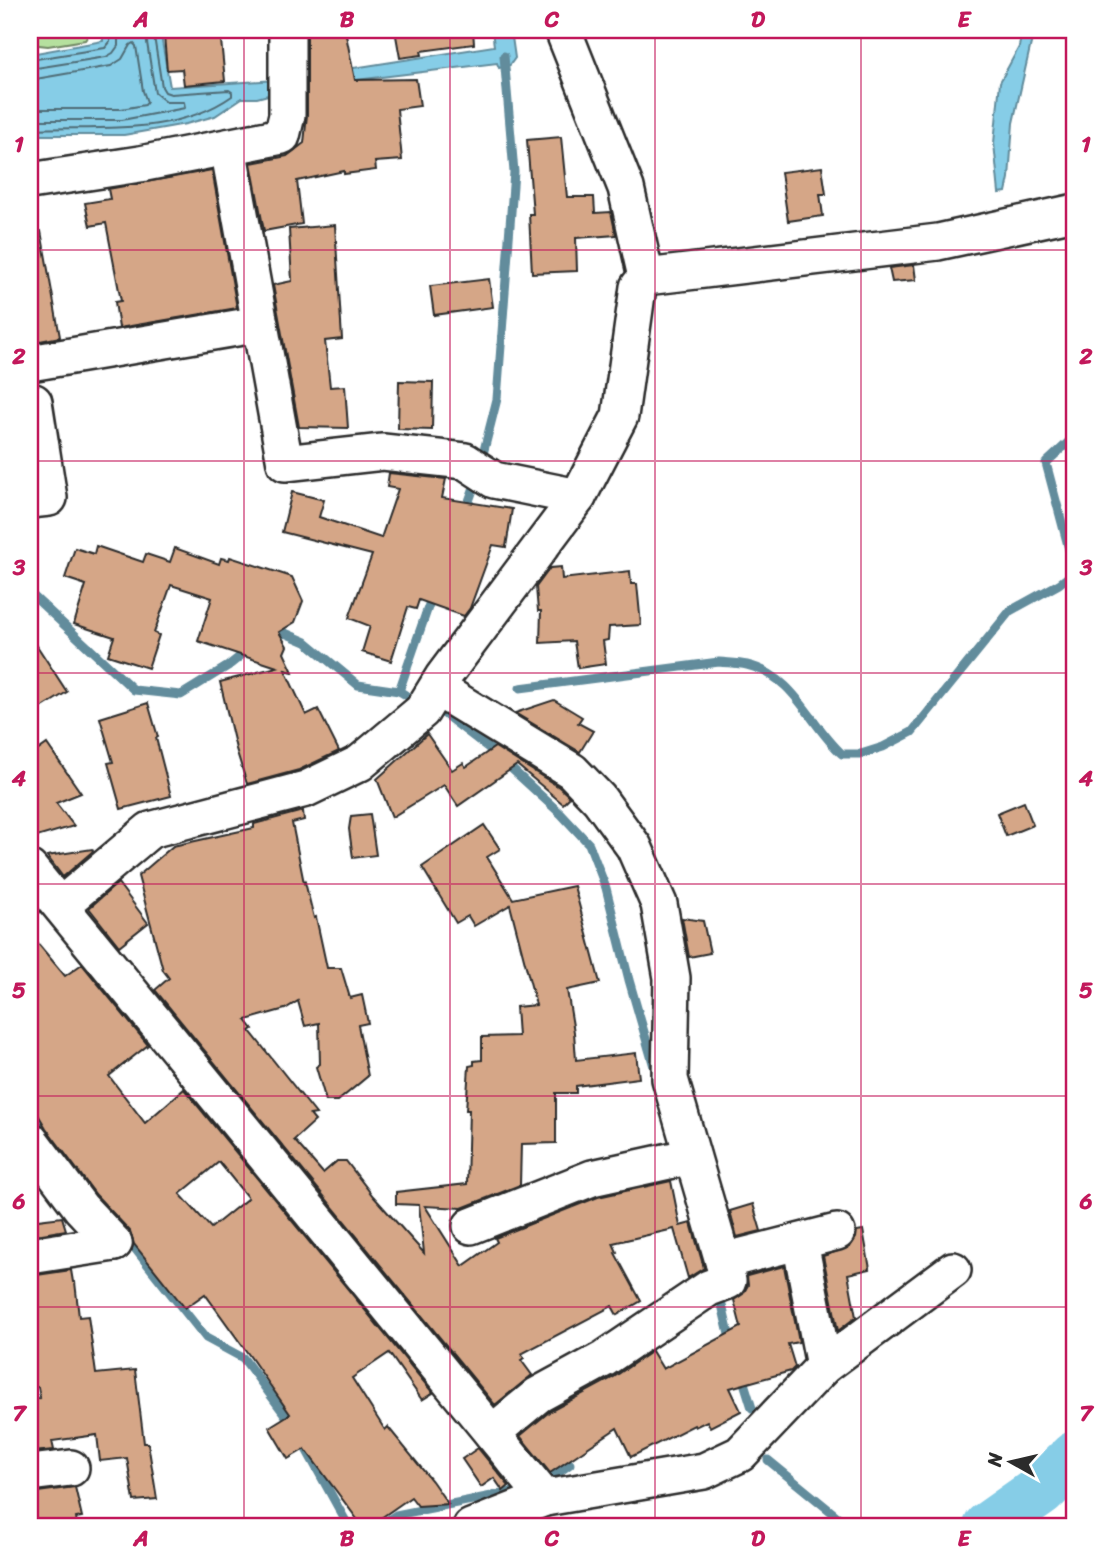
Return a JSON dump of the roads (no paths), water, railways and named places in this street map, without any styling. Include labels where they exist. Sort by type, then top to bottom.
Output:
[{"type":"street","points":[[30,181],[282,136],[287,116],[287,30]]},
{"type":"street","points":[[563,30],[626,188],[646,277]]},
{"type":"street","points":[[228,147],[285,463],[383,452],[464,461],[494,480],[578,497]]},
{"type":"street","points":[[61,905],[150,831],[306,789],[360,763],[430,700],[443,677],[578,497],[620,416],[638,288],[646,277],[938,242],[1075,212]]},
{"type":"street","points":[[30,363],[260,324]]},
{"type":"street","points":[[30,402],[34,402],[49,499],[30,500]]},
{"type":"street","points":[[430,700],[572,771],[599,799],[634,847],[659,904],[672,978],[670,1079],[685,1157],[718,1278]]},
{"type":"street","points":[[30,869],[545,1498]]},
{"type":"street","points":[[30,1140],[80,1208],[114,1244],[30,1256]]},
{"type":"street","points":[[471,1226],[592,1178],[685,1157]]},
{"type":"street","points":[[492,1433],[538,1395],[604,1359],[718,1278],[800,1242],[837,1232]]},
{"type":"street","points":[[800,1242],[824,1366]]},
{"type":"street","points":[[471,1527],[545,1498],[704,1471],[740,1454],[824,1366],[953,1270]]},
{"type":"street","points":[[30,1473],[71,1468]]},
{"type":"water","points":[[103,30],[160,30],[170,87],[277,80],[494,46],[492,30],[511,30],[515,58],[510,65],[499,68],[497,63],[298,87],[257,98],[242,98],[215,116],[124,135],[30,135],[30,54],[103,41]]},
{"type":"water","points":[[1022,30],[1034,30],[1013,123],[1006,192],[999,193],[994,143],[1000,82],[1019,47]]},
{"type":"waterway","points":[[1069,30],[1075,82]]},
{"type":"waterway","points":[[481,462],[497,399],[514,172],[504,56]]},
{"type":"waterway","points":[[520,688],[719,662],[744,664],[764,671],[789,690],[842,754],[861,754],[883,747],[912,732],[1010,611],[1072,574],[1070,553],[1046,463],[1075,436]]},
{"type":"waterway","points":[[465,512],[477,479]]},
{"type":"waterway","points":[[30,593],[134,690],[181,695],[228,666],[248,650]]},
{"type":"waterway","points":[[399,691],[433,593]]},
{"type":"waterway","points":[[269,636],[285,633],[306,642],[358,685],[399,691],[419,703]]},
{"type":"waterway","points":[[432,707],[491,750],[561,814],[589,844],[606,888],[655,1070]]},
{"type":"waterway","points":[[30,1104],[47,1137]]},
{"type":"waterway","points":[[125,1236],[206,1338],[243,1358],[292,1424]]},
{"type":"waterway","points":[[719,1292],[731,1343]]},
{"type":"waterway","points":[[741,1373],[752,1408]]},
{"type":"waterway","points":[[306,1449],[349,1527]]},
{"type":"waterway","points":[[989,1527],[1040,1491],[1075,1457]]},
{"type":"waterway","points":[[768,1460],[850,1527]]},
{"type":"waterway","points":[[544,1483],[570,1464]]},
{"type":"waterway","points":[[378,1527],[396,1515],[517,1491]]}]
